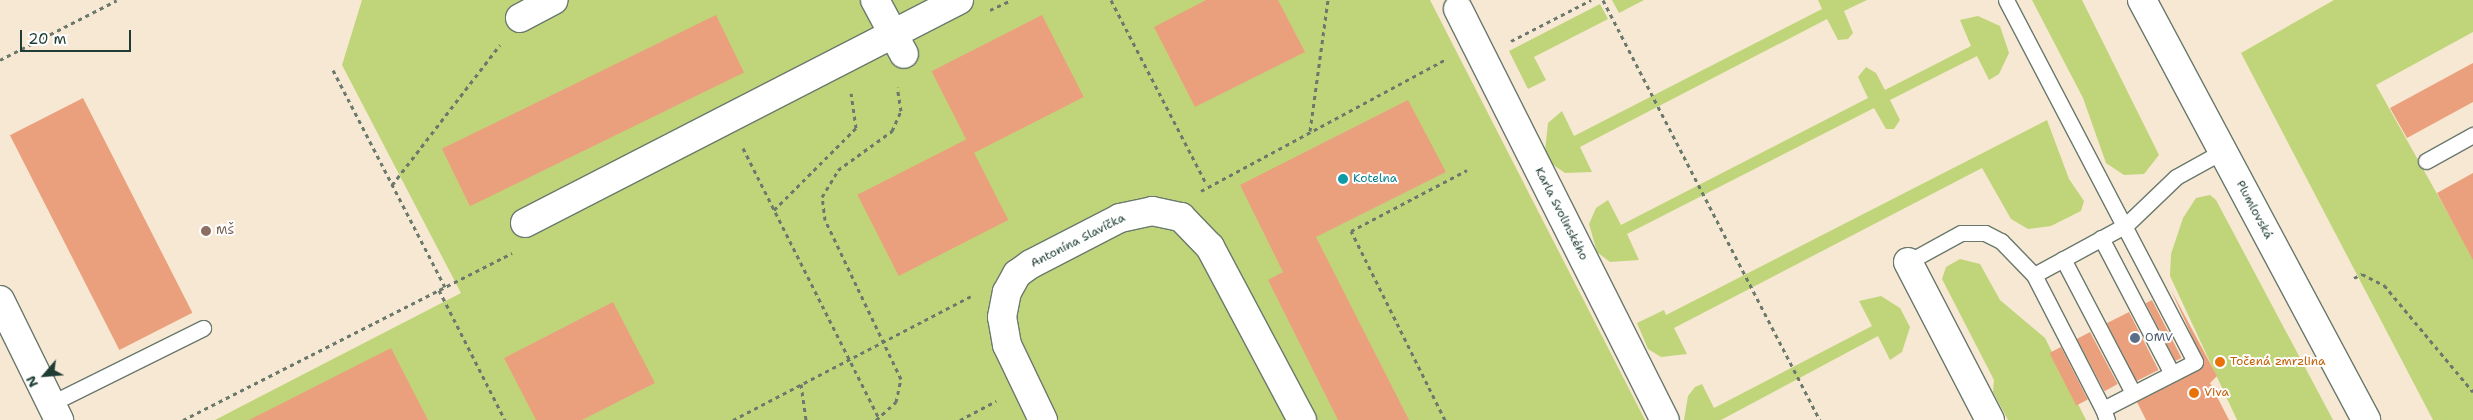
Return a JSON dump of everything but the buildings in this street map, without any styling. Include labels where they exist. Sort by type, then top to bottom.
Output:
[{"type":"street","points":[[520,18],[554,0]]},
{"type":"street","points":[[875,0],[898,44]]},
{"type":"street","points":[[525,223],[898,44],[959,0]]},
{"type":"street","name":"Plumlovská","points":[[2142,0],[2366,420]]},
{"type":"street","name":"Karla Svolinského","points":[[1458,9],[1665,420]]},
{"type":"street","name":"Antonína Slavíčka","points":[[1043,420],[1007,345],[1002,317],[1006,292],[1025,268],[1135,212],[1167,212],[1181,217]]},
{"type":"street","points":[[1181,217],[1210,247],[1302,420]]},
{"type":"street","points":[[1908,262],[1990,420]]},
{"type":"street","points":[[0,300],[54,412]]},
{"type":"lane","points":[[1908,262],[1961,233],[1985,233],[2001,241],[2034,275],[2105,415],[2133,393],[2195,362],[2126,225],[2006,0]]},
{"type":"lane","points":[[2426,161],[2473,135]]},
{"type":"lane","points":[[2034,275],[2126,225],[2176,177],[2223,151]]},
{"type":"lane","points":[[2101,238],[2172,374]]},
{"type":"lane","points":[[2062,259],[2133,393]]},
{"type":"lane","points":[[54,412],[203,328]]},
{"type":"path","points":[[0,60],[117,0]]},
{"type":"path","points":[[1111,0],[1207,185]]},
{"type":"path","points":[[1310,131],[1328,0]]},
{"type":"path","points":[[1603,0],[1820,420]]},
{"type":"path","points":[[392,185],[520,18]]},
{"type":"path","points":[[183,420],[445,287],[333,70]]},
{"type":"path","points":[[738,138],[850,359],[878,419],[896,402],[901,379],[886,341],[825,220],[822,197],[838,170],[896,125],[901,103],[895,81]]},
{"type":"path","points":[[774,210],[856,128],[847,83]]},
{"type":"path","points":[[1181,217],[1207,185],[1401,83]]},
{"type":"path","points":[[1445,420],[1351,231],[1467,170]]},
{"type":"path","points":[[732,420],[1025,268]]},
{"type":"path","points":[[2354,278],[2362,274],[2384,285],[2473,392]]},
{"type":"path","points":[[439,290],[505,420]]},
{"type":"path","points":[[801,384],[806,420]]},
{"type":"path","points":[[960,420],[1026,386]]},
{"type":"green space","points":[[362,0],[1430,0],[1645,420],[215,420],[461,293],[342,65]]},
{"type":"green space","points":[[1612,0],[1644,0],[1619,13]]},
{"type":"green space","points":[[1818,0],[1867,0],[1844,11],[1853,33],[1848,39],[1838,40],[1827,19],[1580,147],[1592,172],[1565,173],[1552,164],[1545,151],[1548,123],[1562,111],[1574,136],[1822,9]]},
{"type":"green space","points":[[2032,0],[2082,0],[2159,155],[2144,174],[2124,175],[2106,163],[2083,98]]},
{"type":"green space","points":[[2334,0],[2473,0],[2473,32],[2376,85],[2473,258],[2473,420],[2433,420],[2241,53]]},
{"type":"green space","points":[[1600,4],[1608,19],[1534,57],[1546,80],[1528,89],[1509,51]]},
{"type":"green space","points":[[1978,16],[2000,26],[2009,53],[1999,74],[1989,80],[1977,56],[1890,100],[1900,120],[1894,129],[1886,129],[1874,108],[1627,234],[1639,260],[1610,262],[1597,252],[1589,224],[1596,208],[1608,200],[1621,225],[1868,98],[1858,77],[1866,67],[1876,73],[1885,90],[1971,46],[1960,20]]},
{"type":"green space","points":[[2047,120],[2069,179],[2084,201],[2081,211],[2051,226],[2028,229],[2011,219],[1982,168],[1674,328],[1687,354],[1661,357],[1648,349],[1637,323],[1664,310],[1666,315]]},
{"type":"green space","points":[[2210,195],[2216,200],[2333,420],[2237,420],[2170,276],[2171,254],[2183,218],[2196,198]]},
{"type":"green space","points":[[1960,259],[1980,264],[2000,300],[2045,338],[2086,420],[2008,420],[1993,392],[1994,380],[1942,279],[1946,267]]},
{"type":"green space","points":[[1881,296],[1900,308],[1910,327],[1902,352],[1890,360],[1878,336],[1721,420],[1684,420],[1688,396],[1695,387],[1702,384],[1714,408],[1872,326],[1859,301]]},
{"type":"place","name":"Kotelna","points":[[1343,179]]},
{"type":"place","name":"MŠ","points":[[206,231]]},
{"type":"place","name":"OMV","points":[[2135,338]]},
{"type":"place","name":"Točená zmrzlina","points":[[2220,362]]},
{"type":"place","name":"Viva","points":[[2194,393]]}]
